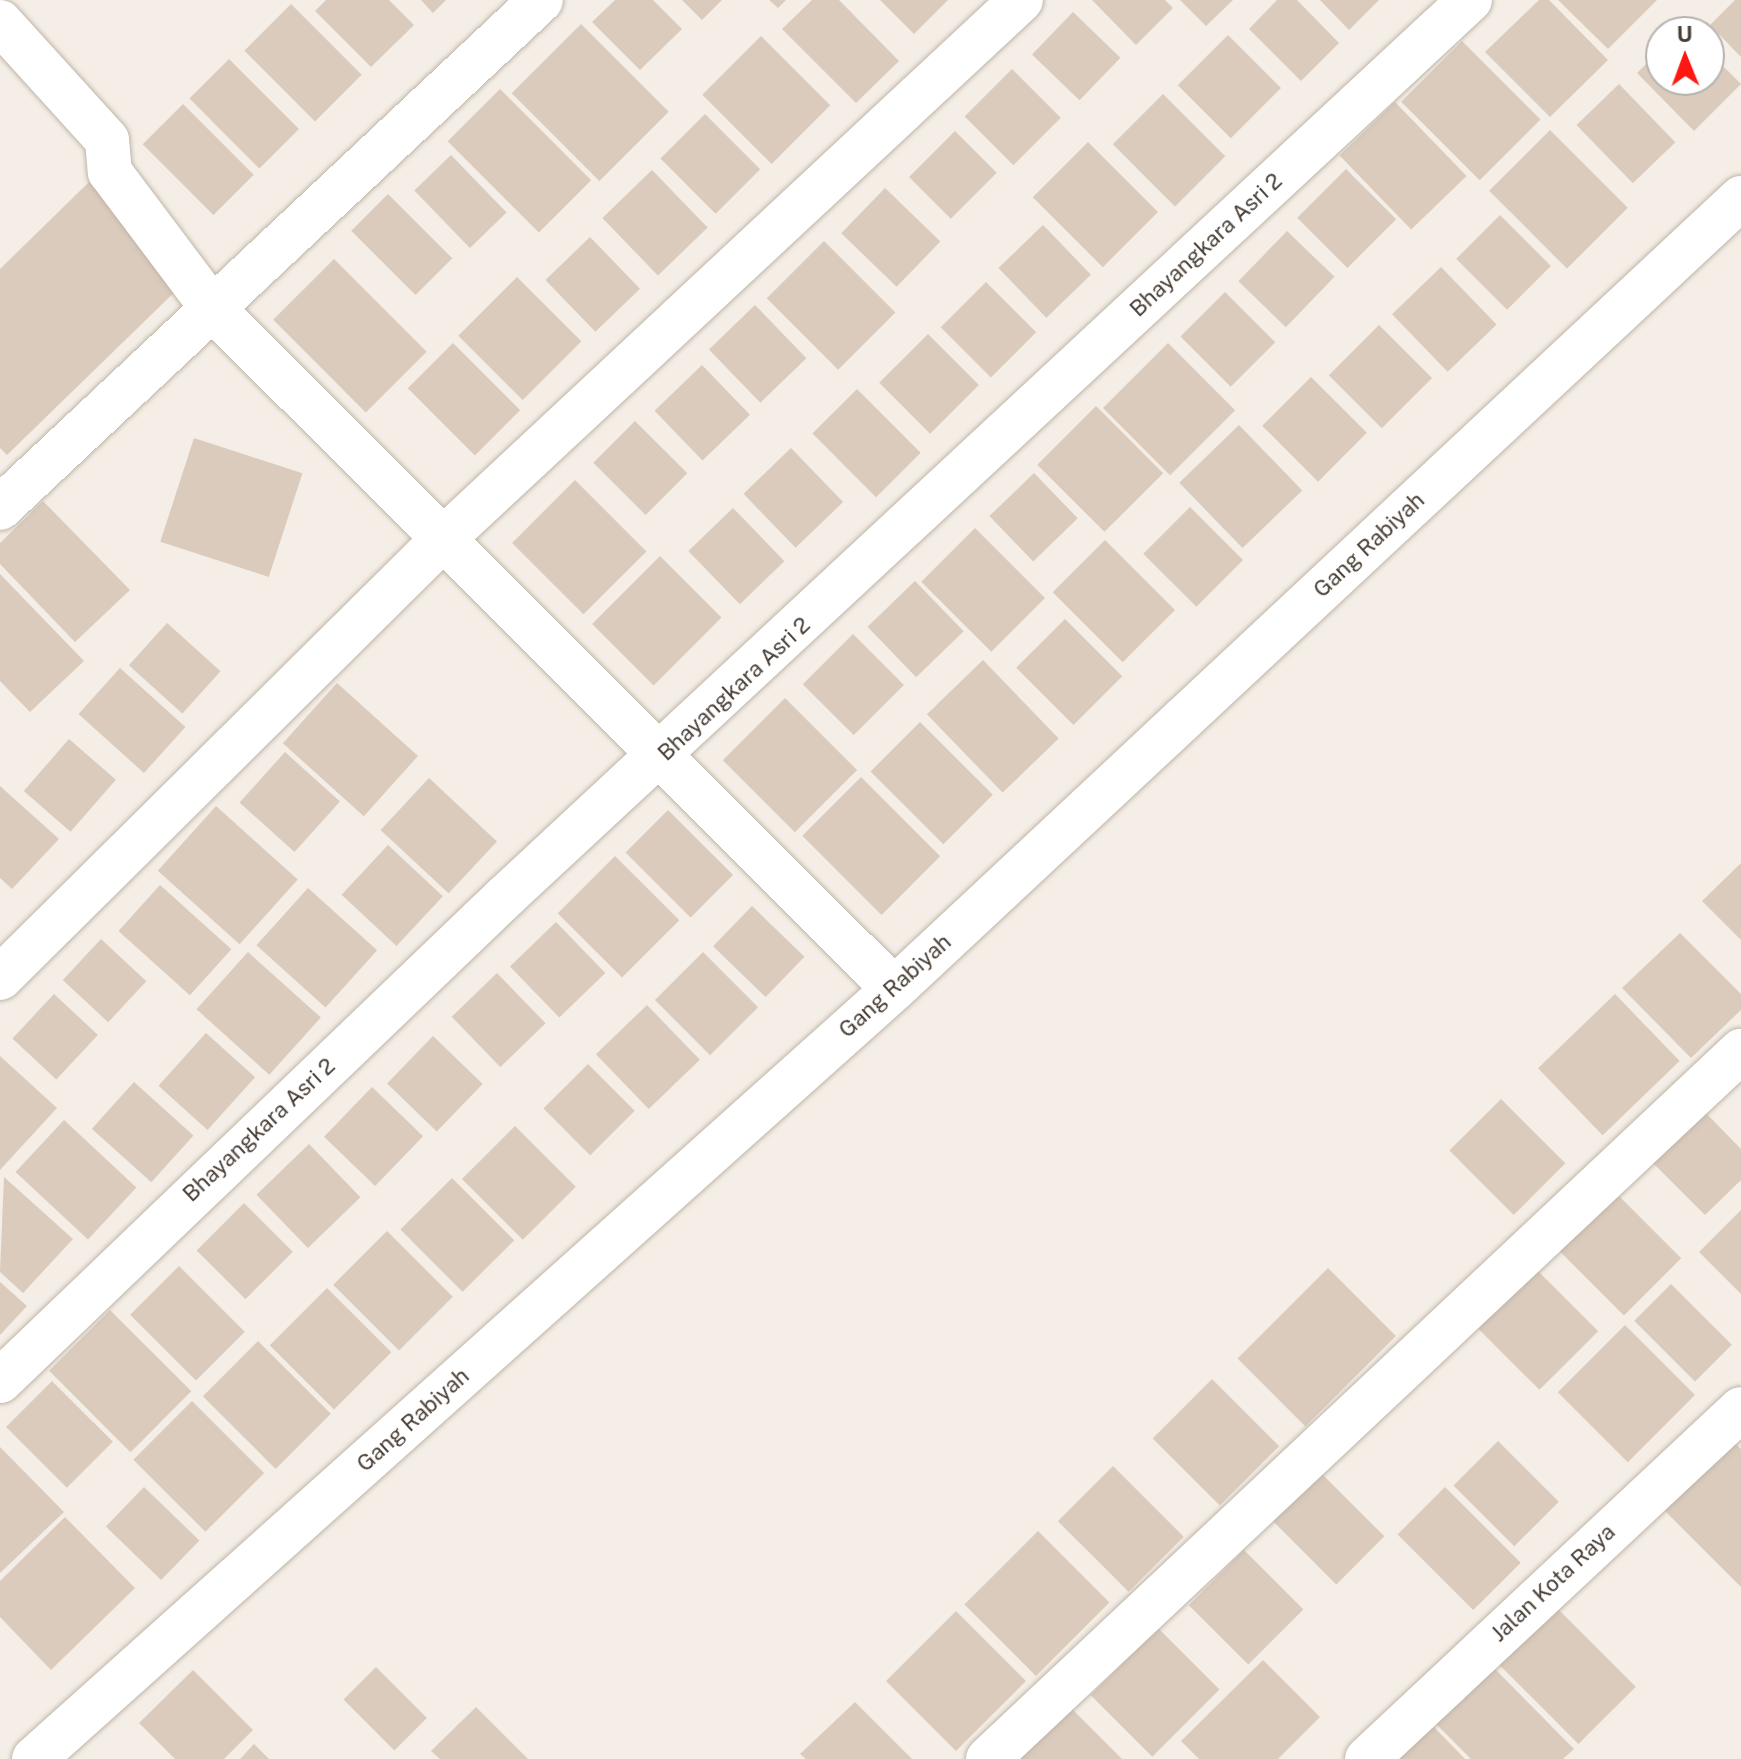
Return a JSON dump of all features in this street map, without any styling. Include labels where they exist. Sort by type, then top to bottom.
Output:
[{"type":"street","points":[[0,508],[541,0]]},
{"type":"street","points":[[0,978],[441,541],[1021,0]]},
{"type":"street","name":"Bhayangkara Asri 2","points":[[0,1381],[1470,0]]},
{"type":"street","points":[[0,22],[107,140],[110,172],[213,309],[441,541],[663,756],[894,989]]},
{"type":"street","name":"Gang Rabiyah","points":[[34,1759],[894,989],[1741,198]]},
{"type":"street","points":[[988,1759],[1741,1051]]},
{"type":"street","name":"Jalan Kota Raya","points":[[1367,1759],[1741,1409]]},
{"type":"street","points":[[0,1747],[12,1759]]},
{"type":"building","points":[[326,0],[389,0],[414,25],[371,67],[315,11]]},
{"type":"building","points":[[421,0],[446,0],[433,13]]},
{"type":"building","points":[[615,0],[653,0],[682,29],[640,70],[592,22]]},
{"type":"building","points":[[682,0],[722,0],[702,20]]},
{"type":"building","points":[[769,0],[786,0],[778,8]]},
{"type":"building","points":[[812,0],[839,0],[899,61],[856,103],[782,29]]},
{"type":"building","points":[[880,0],[948,0],[914,34]]},
{"type":"building","points":[[1092,0],[1165,0],[1173,8],[1136,45]]},
{"type":"building","points":[[1180,0],[1233,0],[1206,26]]},
{"type":"building","points":[[1277,0],[1297,0],[1339,43],[1301,81],[1249,29]]},
{"type":"building","points":[[1320,0],[1379,0],[1349,30]]},
{"type":"building","points":[[1539,0],[1549,0],[1608,60],[1550,117],[1485,52]]},
{"type":"building","points":[[1558,0],[1657,0],[1608,49]]},
{"type":"building","points":[[1735,0],[1741,0],[1741,57],[1725,40],[1725,16],[1719,16]]},
{"type":"building","points":[[291,4],[362,75],[315,121],[244,51]]},
{"type":"building","points":[[1073,12],[1120,58],[1079,100],[1032,54]]},
{"type":"building","points":[[581,24],[669,112],[599,181],[512,93]]},
{"type":"building","points":[[1228,35],[1281,88],[1231,138],[1178,85]]},
{"type":"building","points":[[761,36],[830,105],[772,164],[702,95]]},
{"type":"building","points":[[1462,41],[1540,119],[1480,180],[1401,102]]},
{"type":"building","points":[[229,59],[299,129],[259,169],[189,99]]},
{"type":"building","points":[[1645,65],[1645,81],[1637,73]]},
{"type":"building","points":[[1725,68],[1741,84],[1694,131],[1660,96],[1725,96]]},
{"type":"building","points":[[1012,69],[1061,118],[1013,165],[965,116]]},
{"type":"building","points":[[1619,84],[1675,142],[1633,183],[1577,125]]},
{"type":"building","points":[[500,89],[591,180],[539,233],[448,141]]},
{"type":"building","points":[[1163,94],[1225,156],[1175,206],[1113,144]]},
{"type":"building","points":[[1395,102],[1467,176],[1411,230],[1340,155]]},
{"type":"building","points":[[183,104],[254,175],[213,215],[143,144]]},
{"type":"building","points":[[705,114],[760,169],[716,214],[660,159]]},
{"type":"building","points":[[1550,130],[1628,208],[1567,269],[1489,191]]},
{"type":"building","points":[[955,131],[997,173],[951,219],[909,177]]},
{"type":"building","points":[[1088,142],[1158,212],[1103,267],[1033,197]]},
{"type":"building","points":[[451,155],[507,213],[470,248],[414,190]]},
{"type":"building","points":[[1346,169],[1396,219],[1347,268],[1297,218]]},
{"type":"building","points":[[652,170],[708,228],[658,275],[602,218]]},
{"type":"building","points":[[89,182],[187,280],[7,455],[0,448],[0,269]]},
{"type":"building","points":[[885,188],[940,241],[897,287],[841,233]]},
{"type":"building","points":[[388,194],[452,258],[416,295],[351,231]]},
{"type":"building","points":[[1500,215],[1551,266],[1507,310],[1456,259]]},
{"type":"building","points":[[1043,225],[1091,275],[1046,318],[998,268]]},
{"type":"building","points":[[1287,231],[1334,277],[1286,327],[1238,281]]},
{"type":"building","points":[[590,237],[640,289],[595,332],[545,280]]},
{"type":"building","points":[[824,241],[895,312],[838,370],[767,298]]},
{"type":"building","points":[[334,259],[427,352],[366,412],[273,320]]},
{"type":"building","points":[[1441,267],[1497,325],[1448,372],[1392,314]]},
{"type":"building","points":[[517,277],[581,341],[523,400],[458,336]]},
{"type":"building","points":[[986,282],[1036,332],[991,377],[941,327]]},
{"type":"building","points":[[1225,292],[1275,342],[1231,387],[1180,337]]},
{"type":"building","points":[[755,305],[806,358],[760,403],[709,349]]},
{"type":"building","points":[[1379,325],[1432,378],[1382,428],[1329,375]]},
{"type":"building","points":[[928,334],[979,385],[930,434],[879,383]]},
{"type":"building","points":[[453,343],[520,410],[475,455],[408,388]]},
{"type":"building","points":[[1168,343],[1235,410],[1170,475],[1103,408]]},
{"type":"building","points":[[702,365],[750,415],[702,460],[655,411]]},
{"type":"building","points":[[1311,377],[1367,433],[1318,482],[1262,426]]},
{"type":"building","points":[[857,389],[921,453],[876,497],[812,434]]},
{"type":"building","points":[[1096,406],[1163,473],[1104,532],[1037,465]]},
{"type":"building","points":[[635,421],[687,473],[646,515],[593,463]]},
{"type":"building","points":[[1239,425],[1302,490],[1243,548],[1179,483]]},
{"type":"building","points":[[194,438],[302,473],[269,577],[160,542]]},
{"type":"building","points":[[791,448],[843,502],[796,548],[744,494]]},
{"type":"building","points":[[1034,473],[1078,518],[1033,561],[989,516]]},
{"type":"building","points":[[575,480],[646,551],[583,614],[512,543]]},
{"type":"building","points":[[43,501],[130,590],[75,642],[0,564],[0,543]]},
{"type":"building","points":[[1190,507],[1243,560],[1196,607],[1143,554]]},
{"type":"building","points":[[733,508],[784,561],[740,604],[688,551]]},
{"type":"building","points":[[975,528],[1045,598],[991,652],[921,582]]},
{"type":"building","points":[[1105,540],[1175,610],[1123,662],[1053,592]]},
{"type":"building","points":[[660,556],[722,618],[654,685],[592,624]]},
{"type":"building","points":[[0,574],[84,661],[30,712],[0,681]]},
{"type":"building","points":[[915,581],[964,631],[916,677],[868,627]]},
{"type":"building","points":[[1065,619],[1122,676],[1073,725],[1016,668]]},
{"type":"building","points":[[167,623],[221,671],[182,714],[129,665]]},
{"type":"building","points":[[853,634],[904,685],[854,735],[803,684]]},
{"type":"building","points":[[983,660],[1059,738],[1003,793],[927,714]]},
{"type":"building","points":[[120,668],[185,727],[144,773],[79,714]]},
{"type":"building","points":[[337,683],[418,756],[364,816],[283,743]]},
{"type":"building","points":[[785,698],[857,770],[795,832],[723,760]]},
{"type":"building","points":[[920,722],[993,795],[943,844],[871,771]]},
{"type":"building","points":[[69,739],[116,780],[71,832],[24,791]]},
{"type":"building","points":[[285,752],[340,802],[294,852],[239,803]]},
{"type":"building","points":[[861,777],[940,856],[882,915],[802,836]]},
{"type":"building","points":[[429,778],[497,841],[449,893],[381,830]]},
{"type":"building","points":[[0,786],[59,839],[12,889],[0,878]]},
{"type":"building","points":[[216,806],[298,880],[240,944],[158,871]]},
{"type":"building","points":[[668,810],[733,875],[691,917],[626,852]]},
{"type":"building","points":[[388,845],[443,896],[396,946],[342,895]]},
{"type":"building","points":[[615,856],[679,920],[622,978],[558,913]]},
{"type":"building","points":[[1741,863],[1741,940],[1702,901]]},
{"type":"building","points":[[160,885],[231,949],[190,995],[119,931]]},
{"type":"building","points":[[308,888],[377,950],[326,1007],[256,945]]},
{"type":"building","points":[[752,906],[805,957],[766,997],[713,946]]},
{"type":"building","points":[[556,922],[605,973],[559,1018],[510,966]]},
{"type":"building","points":[[1680,933],[1741,994],[1741,1010],[1691,1058],[1622,988]]},
{"type":"building","points":[[101,939],[146,981],[108,1022],[63,980]]},
{"type":"building","points":[[248,952],[321,1018],[269,1075],[196,1009]]},
{"type":"building","points":[[703,952],[758,1007],[710,1055],[655,1000]]},
{"type":"building","points":[[497,973],[546,1023],[500,1067],[452,1017]]},
{"type":"building","points":[[54,994],[98,1035],[56,1080],[12,1039]]},
{"type":"building","points":[[1615,994],[1680,1061],[1603,1135],[1538,1068]]},
{"type":"building","points":[[647,1005],[700,1060],[649,1109],[596,1054]]},
{"type":"building","points":[[206,1033],[255,1077],[208,1130],[158,1086]]},
{"type":"building","points":[[433,1036],[483,1084],[437,1131],[387,1083]]},
{"type":"building","points":[[0,1056],[57,1108],[0,1170]]},
{"type":"building","points":[[588,1064],[635,1111],[590,1155],[543,1109]]},
{"type":"building","points":[[134,1082],[193,1136],[151,1182],[92,1129]]},
{"type":"building","points":[[372,1087],[423,1136],[375,1186],[324,1137]]},
{"type":"building","points":[[1501,1099],[1565,1163],[1514,1215],[1449,1151]]},
{"type":"building","points":[[1700,1107],[1741,1149],[1741,1180],[1705,1215],[1648,1158]]},
{"type":"building","points":[[64,1120],[136,1188],[88,1239],[16,1172]]},
{"type":"building","points":[[515,1126],[576,1187],[523,1240],[462,1179]]},
{"type":"building","points":[[309,1144],[360,1197],[308,1248],[256,1195]]},
{"type":"building","points":[[4,1177],[73,1239],[23,1293],[0,1272]]},
{"type":"building","points":[[452,1178],[514,1240],[463,1292],[400,1230]]},
{"type":"building","points":[[1614,1191],[1681,1258],[1624,1315],[1557,1248]]},
{"type":"building","points":[[244,1203],[293,1252],[245,1299],[197,1250]]},
{"type":"building","points":[[1741,1210],[1741,1294],[1699,1252]]},
{"type":"building","points":[[387,1231],[453,1297],[399,1351],[333,1285]]},
{"type":"building","points":[[1531,1264],[1598,1331],[1539,1390],[1472,1323]]},
{"type":"building","points":[[179,1266],[245,1332],[196,1381],[130,1315]]},
{"type":"building","points":[[1328,1268],[1396,1336],[1305,1426],[1237,1359]]},
{"type":"building","points":[[0,1282],[27,1306],[0,1335]]},
{"type":"building","points":[[1671,1284],[1732,1345],[1695,1382],[1634,1321]]},
{"type":"building","points":[[327,1288],[391,1352],[334,1410],[270,1345]]},
{"type":"building","points":[[110,1310],[191,1391],[131,1452],[49,1371]]},
{"type":"building","points":[[1625,1325],[1695,1395],[1628,1462],[1558,1392]]},
{"type":"building","points":[[258,1341],[331,1414],[276,1469],[203,1396]]},
{"type":"building","points":[[1212,1379],[1279,1446],[1220,1506],[1153,1438]]},
{"type":"building","points":[[52,1381],[113,1442],[67,1488],[6,1427]]},
{"type":"building","points":[[192,1401],[264,1473],[205,1532],[133,1460]]},
{"type":"building","points":[[1731,1439],[1741,1449],[1741,1587],[1661,1507]]},
{"type":"building","points":[[1498,1441],[1559,1502],[1514,1546],[1453,1486]]},
{"type":"building","points":[[0,1447],[64,1512],[0,1573]]},
{"type":"building","points":[[1113,1466],[1184,1537],[1129,1592],[1058,1521]]},
{"type":"building","points":[[1320,1472],[1384,1536],[1336,1584],[1272,1520]]},
{"type":"building","points":[[144,1487],[199,1540],[161,1580],[106,1527]]},
{"type":"building","points":[[1445,1487],[1521,1563],[1473,1610],[1398,1534]]},
{"type":"building","points":[[65,1517],[135,1588],[51,1670],[0,1617],[0,1581]]},
{"type":"building","points":[[1038,1531],[1109,1602],[1036,1676],[964,1605]]},
{"type":"building","points":[[1244,1550],[1303,1609],[1248,1665],[1189,1605]]},
{"type":"building","points":[[1553,1604],[1636,1687],[1578,1744],[1496,1661]]},
{"type":"building","points":[[956,1611],[1026,1681],[956,1751],[886,1681]]},
{"type":"building","points":[[1158,1628],[1220,1690],[1152,1757],[1091,1695]]},
{"type":"building","points":[[1263,1660],[1320,1717],[1278,1759],[1199,1759],[1181,1741]]},
{"type":"building","points":[[1490,1664],[1574,1749],[1563,1759],[1471,1759],[1432,1720]]},
{"type":"building","points":[[376,1667],[427,1718],[394,1750],[343,1700]]},
{"type":"building","points":[[193,1670],[253,1730],[224,1759],[175,1759],[139,1723]]},
{"type":"building","points":[[1064,1701],[1122,1759],[1005,1759]]},
{"type":"building","points":[[855,1702],[912,1759],[806,1759],[800,1754]]},
{"type":"building","points":[[476,1707],[528,1759],[440,1759],[431,1751]]},
{"type":"building","points":[[1430,1723],[1465,1759],[1392,1759]]},
{"type":"building","points":[[254,1744],[269,1759],[240,1759]]}]
